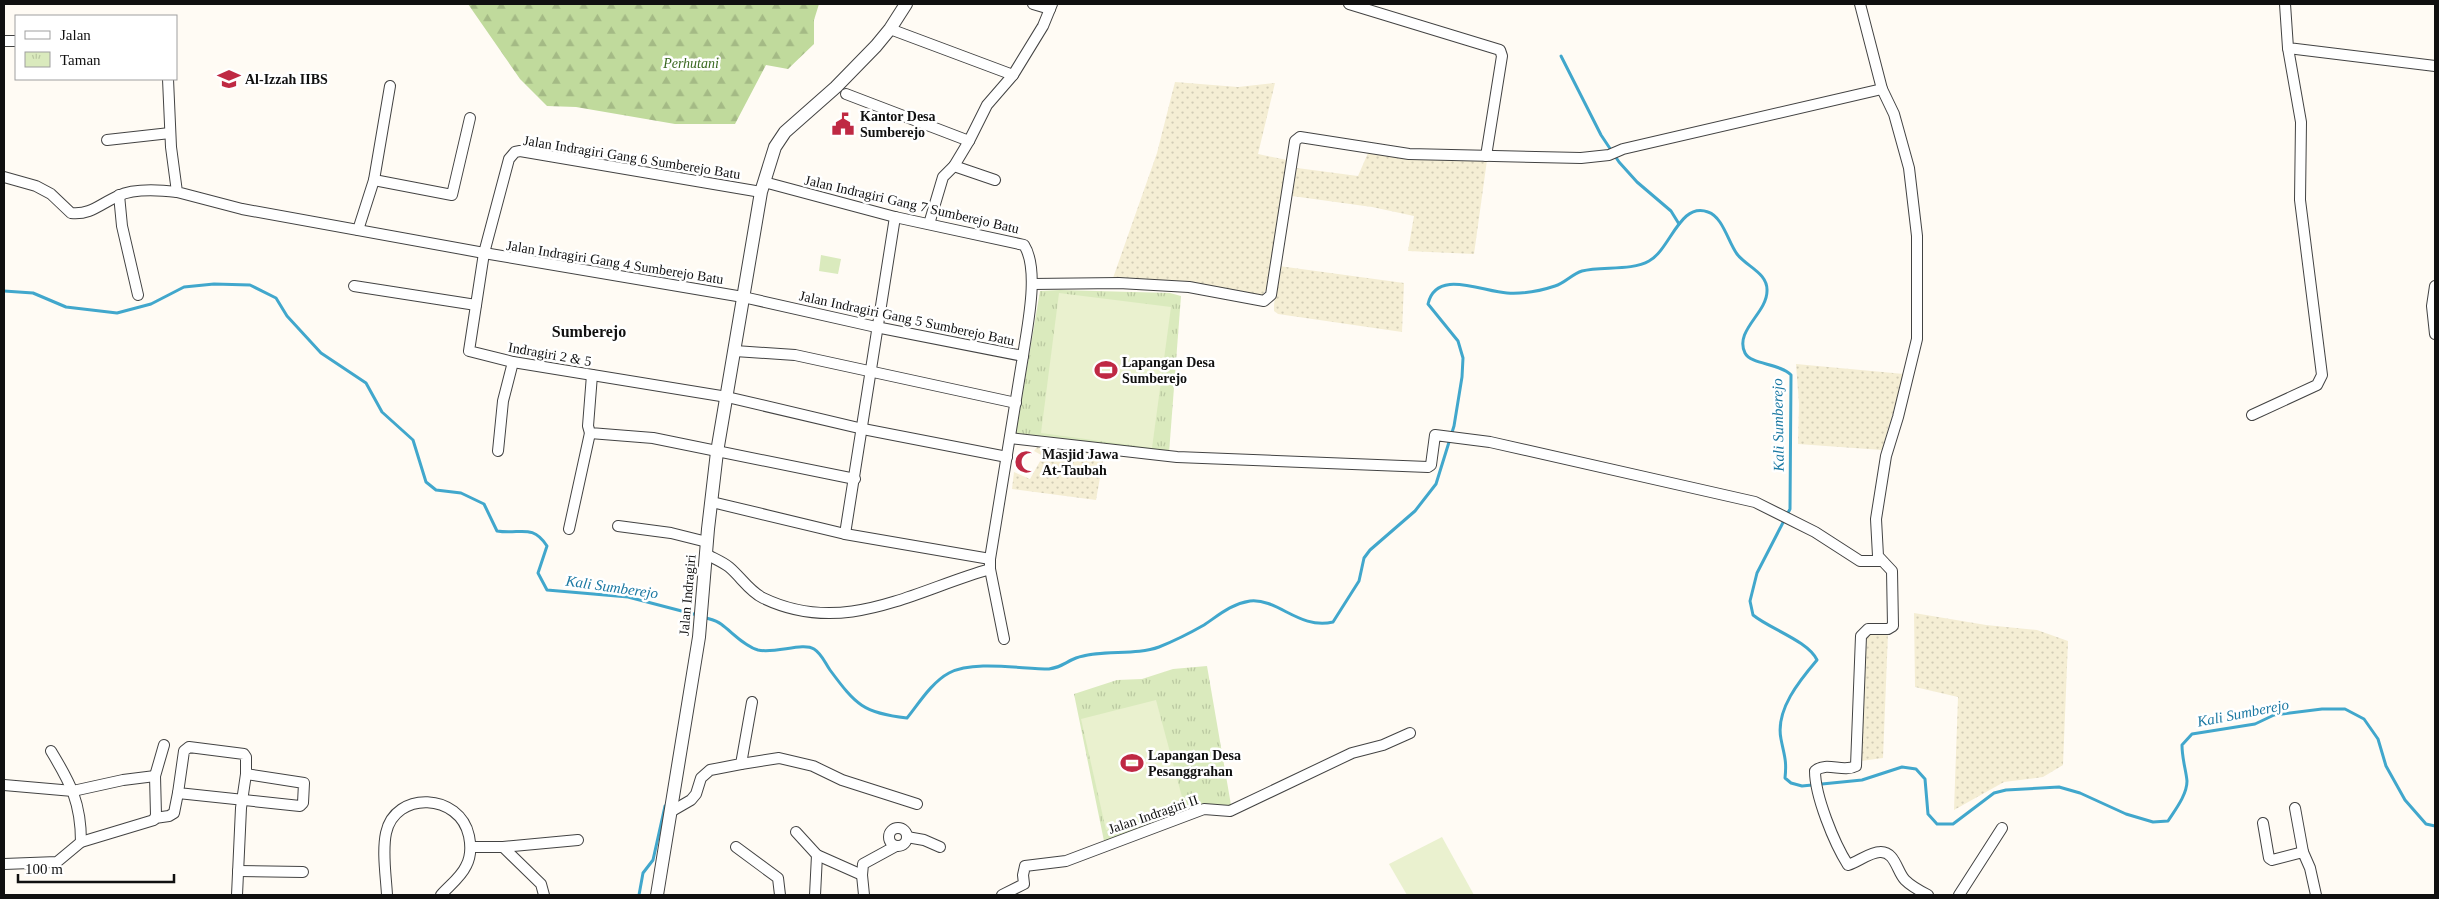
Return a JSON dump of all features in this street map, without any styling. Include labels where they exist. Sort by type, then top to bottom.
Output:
[{"type":"street","name":"Jalan Indragiri","points":[[656,895],[672,810],[699,637],[704,597],[706,548],[717,452],[762,187],[775,147],[785,132],[836,87],[890,29],[906,4]]},
{"type":"street","points":[[929,224],[943,177],[954,166],[987,105],[1013,75],[1043,26],[1051,7],[1033,4]]},
{"type":"street","points":[[1350,4],[1500,50],[1502,56],[1486,156]]},
{"type":"street","points":[[1860,4],[1882,89],[1894,114],[1910,168],[1917,236],[1917,339],[1898,417],[1886,456],[1877,511],[1878,556],[1880,561],[1892,571],[1893,626],[1888,630],[1868,629],[1861,636],[1857,763],[1849,768],[1817,768],[1815,778],[1818,798],[1848,865],[1875,853],[1886,852],[1891,856],[1903,878],[1915,889],[1928,895]]},
{"type":"street","points":[[2252,416],[2317,385],[2322,375],[2300,200],[2301,122],[2288,48],[2285,4]]},
{"type":"street","points":[[890,29],[1013,75]]},
{"type":"street","points":[[2288,48],[2435,66]]},
{"type":"street","points":[[168,80],[170,133],[178,192]]},
{"type":"street","points":[[358,230],[374,180],[390,86]]},
{"type":"street","points":[[1023,356],[1032,284],[1119,283],[1189,287],[1264,301],[1272,295],[1297,138],[1351,144],[1409,154],[1581,158],[1614,153],[1882,89]]},
{"type":"street","points":[[846,94],[969,141]]},
{"type":"street","points":[[374,180],[452,195],[470,118]]},
{"type":"street","points":[[107,140],[170,133]]},
{"type":"street","name":"Jalan Indragiri Gang 6 Sumberejo Batu","points":[[484,253],[509,159],[515,152],[520,151],[762,187]]},
{"type":"street","points":[[954,166],[995,180]]},
{"type":"street","points":[[4,177],[44,190],[56,198],[70,213],[88,213],[119,195],[122,226],[138,295]]},
{"type":"street","name":"Jalan Indragiri Gang 7 Sumberejo Batu","points":[[762,187],[1024,245],[1028,252],[1032,284]]},
{"type":"street","name":"Jalan Indragiri Gang 4 Sumberejo Batu","points":[[119,195],[178,192],[242,209],[743,297]]},
{"type":"street","points":[[845,534],[863,429],[876,327],[895,217]]},
{"type":"street","name":"Indragiri 2 & 5","points":[[484,253],[469,351],[513,362],[727,398],[863,429],[1007,457]]},
{"type":"street","points":[[354,286],[476,305]]},
{"type":"street","points":[[2435,286],[2432,322],[2435,334]]},
{"type":"street","name":"Jalan Indragiri Gang 5 Sumberejo Batu","points":[[743,297],[876,327],[1023,356],[990,564]]},
{"type":"street","points":[[735,351],[795,355],[1016,403]]},
{"type":"street","points":[[498,451],[503,402],[513,362]]},
{"type":"street","points":[[569,529],[590,433],[588,426],[592,375]]},
{"type":"street","points":[[590,433],[652,438],[855,479]]},
{"type":"street","points":[[1010,438],[1177,456],[1428,467],[1431,465],[1434,437],[1441,435],[1490,442],[1736,498],[1773,509],[1860,561],[1880,561]]},
{"type":"street","points":[[712,502],[845,534],[990,564]]},
{"type":"street","points":[[618,526],[671,533],[706,548],[762,598],[789,607],[832,615],[888,604],[990,564]]},
{"type":"street","points":[[990,564],[1004,640]]},
{"type":"street","points":[[741,764],[752,702]]},
{"type":"street","name":"Jalan Indragiri II","points":[[1002,895],[1024,884],[1022,875],[1025,866],[1066,862],[1204,809],[1230,811],[1352,753],[1383,745],[1410,733]]},
{"type":"street","points":[[155,818],[155,776],[164,745]]},
{"type":"street","points":[[4,864],[57,862],[81,842],[174,813],[184,751],[187,747],[245,755],[246,774],[237,895]]},
{"type":"street","points":[[51,751],[74,791],[81,821],[81,842]]},
{"type":"street","points":[[672,810],[691,800],[696,794],[701,778],[710,770],[774,757],[813,766],[842,780],[918,804]]},
{"type":"street","points":[[178,793],[300,806],[303,803],[304,783],[246,774]]},
{"type":"street","points":[[4,785],[74,791],[123,780],[155,776]]},
{"type":"street","points":[[387,895],[386,833],[393,817],[401,810],[423,802],[435,802],[455,810],[466,824],[471,847],[465,868],[441,895]]},
{"type":"street","points":[[2296,808],[2303,852],[2310,868],[2316,895]]},
{"type":"street","points":[[2264,823],[2270,859],[2303,852]]},
{"type":"street","points":[[896,846],[890,841],[889,834],[892,830],[895,828],[903,830],[907,837]]},
{"type":"street","points":[[1959,895],[2002,828]]},
{"type":"street","points":[[796,832],[817,855],[862,875]]},
{"type":"street","points":[[864,895],[862,867],[865,862],[896,846],[904,844],[907,837]]},
{"type":"street","points":[[907,837],[924,840],[940,848]]},
{"type":"street","points":[[471,847],[503,847],[578,840]]},
{"type":"street","points":[[503,847],[542,884],[544,895]]},
{"type":"street","points":[[736,848],[778,878],[780,895]]},
{"type":"street","points":[[815,895],[817,855]]},
{"type":"street","points":[[238,871],[303,872]]},
{"type":"shaded area","points":[[1175,82],[1238,87],[1275,83],[1258,154],[1287,160],[1267,288],[1262,296],[1113,278],[1157,153]]},
{"type":"shaded area","points":[[1368,153],[1410,159],[1487,160],[1474,254],[1408,251],[1414,216],[1372,207],[1292,196],[1297,168],[1358,176]]},
{"type":"shaded area","points":[[1279,266],[1404,283],[1402,332],[1278,314],[1274,311],[1274,305]]},
{"type":"shaded area","points":[[1796,364],[1904,374],[1882,450],[1798,444],[1799,404]]},
{"type":"shaded area","points":[[1037,447],[1104,455],[1096,500],[1012,489],[1014,472],[1030,479],[1043,456],[1034,451]]},
{"type":"shaded area","points":[[1914,613],[1986,625],[2037,630],[2068,641],[2063,765],[2043,777],[2004,782],[1954,810],[1958,697],[1915,687]]},
{"type":"shaded area","points":[[1867,633],[1888,633],[1883,758],[1861,761]]},
{"type":"green space","name":"Perhutani","points":[[468,4],[819,4],[814,20],[814,44],[788,69],[766,65],[735,124],[675,124],[576,107],[547,106],[520,79]]},
{"type":"green space","points":[[821,255],[841,259],[838,274],[819,271]]},
{"type":"green space","name":"Lapangan Desa Sumberejo","points":[[1040,291],[1170,293],[1181,296],[1169,453],[1016,433]]},
{"type":"green space","name":"Lapangan Desa Sumberejo","points":[[1059,293],[1171,307],[1152,448],[1041,433]]},
{"type":"green space","points":[[1207,666],[1231,805],[1200,807],[1104,841],[1074,694],[1117,680],[1142,679],[1173,669]]},
{"type":"green space","name":"Lapangan Desa Pesanggrahan","points":[[1156,700],[1185,808],[1106,830],[1081,719]]},
{"type":"green space","points":[[1442,837],[1474,895],[1407,895],[1389,864]]},
{"type":"waterway","points":[[1561,56],[1601,135],[1619,162],[1637,182],[1671,211],[1679,224]]},
{"type":"waterway","name":"Kali Sumberejo","points":[[703,617],[719,623],[743,642],[758,650],[772,651],[803,647],[814,649],[847,692],[862,705],[880,713],[907,718],[937,682],[949,673],[959,669],[984,666],[1049,669],[1086,655],[1150,650],[1188,634],[1226,610],[1243,602],[1260,601],[1310,622],[1333,622],[1359,581],[1364,558],[1370,550],[1415,511],[1436,484],[1454,426],[1462,377],[1463,358],[1458,341],[1428,304],[1433,293],[1440,287],[1450,284],[1507,293],[1531,292],[1559,285],[1582,271],[1642,264],[1656,255],[1690,213],[1698,210],[1708,212],[1718,219],[1737,254],[1761,275],[1766,285],[1766,299],[1744,337],[1745,353],[1753,360],[1780,368],[1791,375],[1790,509],[1757,573],[1750,601],[1753,615],[1806,647],[1817,660],[1790,696],[1782,717],[1780,728],[1785,762],[1785,778],[1791,783],[1802,786],[1862,780],[1902,767],[1916,769],[1925,779],[1928,814],[1937,824],[1953,824],[1994,793],[2006,790],[2059,787],[2080,793],[2126,814],[2153,822],[2168,821],[2185,792],[2187,781],[2182,745],[2192,734],[2255,724],[2274,715],[2322,709],[2345,709],[2364,719],[2378,739],[2386,766],[2405,800],[2426,824],[2435,826]]},
{"type":"waterway","name":"Kali Sumberejo","points":[[4,291],[33,293],[66,307],[117,313],[151,304],[184,287],[214,284],[250,285],[276,298],[287,316],[321,353],[366,383],[382,412],[413,440],[426,482],[436,490],[461,493],[484,504],[497,531],[531,532],[541,539],[547,546],[538,573],[547,590],[628,597],[697,615]]},
{"type":"waterway","points":[[639,895],[643,873],[653,860],[665,806]]},
{"type":"place","name":"Al-Izzah IIBS","points":[[229,79]]},
{"type":"place","name":"Kantor Desa Sumberejo","points":[[843,124]]},
{"type":"place","name":"Lapangan Desa Sumberejo","points":[[1106,370]]},
{"type":"place","name":"Masjid Jawa At-Taubah","points":[[1026,462]]},
{"type":"place","name":"Lapangan Desa Pesanggrahan","points":[[1132,763]]},
{"type":"district","name":"Sumberejo","points":[[589,331]]}]
